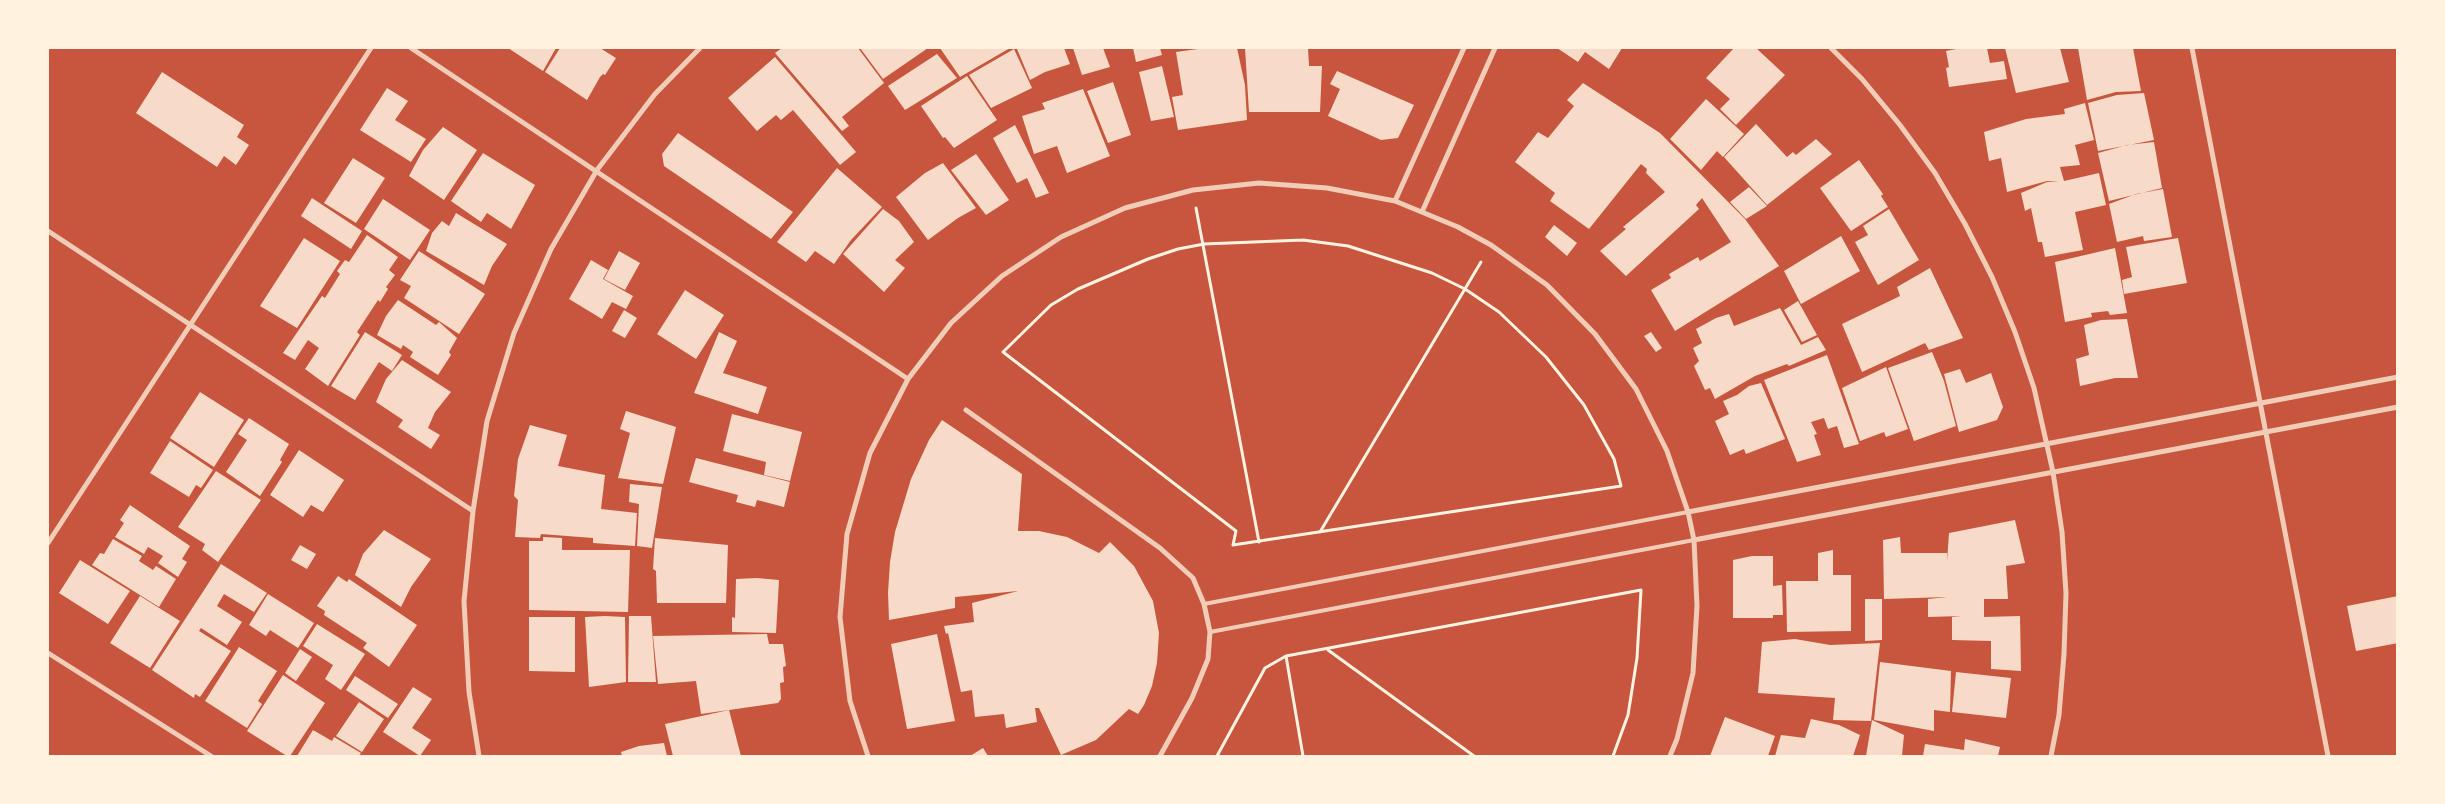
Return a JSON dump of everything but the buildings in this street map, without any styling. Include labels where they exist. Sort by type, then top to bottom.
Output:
[{"type":"street","points":[[48,543],[189,324],[371,48]]},
{"type":"street","points":[[411,48],[597,170],[908,379]]},
{"type":"street","points":[[480,756],[469,692],[464,601],[473,511],[487,421],[514,333],[551,249],[597,170],[655,94],[700,48]]},
{"type":"street","points":[[1395,201],[1464,48]]},
{"type":"street","points":[[1422,212],[1495,48]]},
{"type":"street","points":[[1832,48],[1862,79],[1900,125],[1935,173],[1965,224],[1992,277],[2015,332],[2034,388],[2048,443],[2053,472],[2062,532],[2066,593],[2059,715],[2051,756]]},
{"type":"street","points":[[2192,48],[2328,756]]},
{"type":"street","points":[[868,756],[850,701],[840,617],[847,534],[870,453],[908,379],[959,317],[1002,276],[1053,242],[1125,208],[1193,190],[1259,183],[1327,188],[1395,201],[1491,245],[1547,286],[1596,334],[1636,389],[1667,451],[1688,512],[1694,540],[1697,606],[1693,673],[1677,739],[1670,756]]},
{"type":"street","points":[[48,231],[473,511]]},
{"type":"street","points":[[1688,512],[2398,378]]},
{"type":"street","points":[[1694,540],[2398,407]]},
{"type":"street","points":[[966,410],[1160,548],[1193,578],[1204,604],[1210,632],[1208,658],[1192,698],[1160,756]]},
{"type":"street","points":[[48,653],[211,756]]},
{"type":"lane","points":[[1204,604],[1688,512]]},
{"type":"lane","points":[[1210,632],[1694,540]]},
{"type":"path","points":[[1193,190],[1259,542]]},
{"type":"path","points":[[1303,240],[1348,246],[1432,273],[1466,289],[1510,323],[1546,357],[1566,380],[1598,428],[1614,459],[1621,486],[1259,542],[1233,544],[1236,531],[1003,352],[1051,305],[1078,289],[1148,259],[1178,249],[1204,244],[1303,240]]},
{"type":"path","points":[[1320,532],[1491,245]]},
{"type":"path","points":[[1217,756],[1265,668],[1286,656],[1327,650],[1642,590],[1638,658],[1628,715],[1613,756]]},
{"type":"path","points":[[1327,650],[1474,756]]},
{"type":"path","points":[[1286,656],[1303,756]]}]
